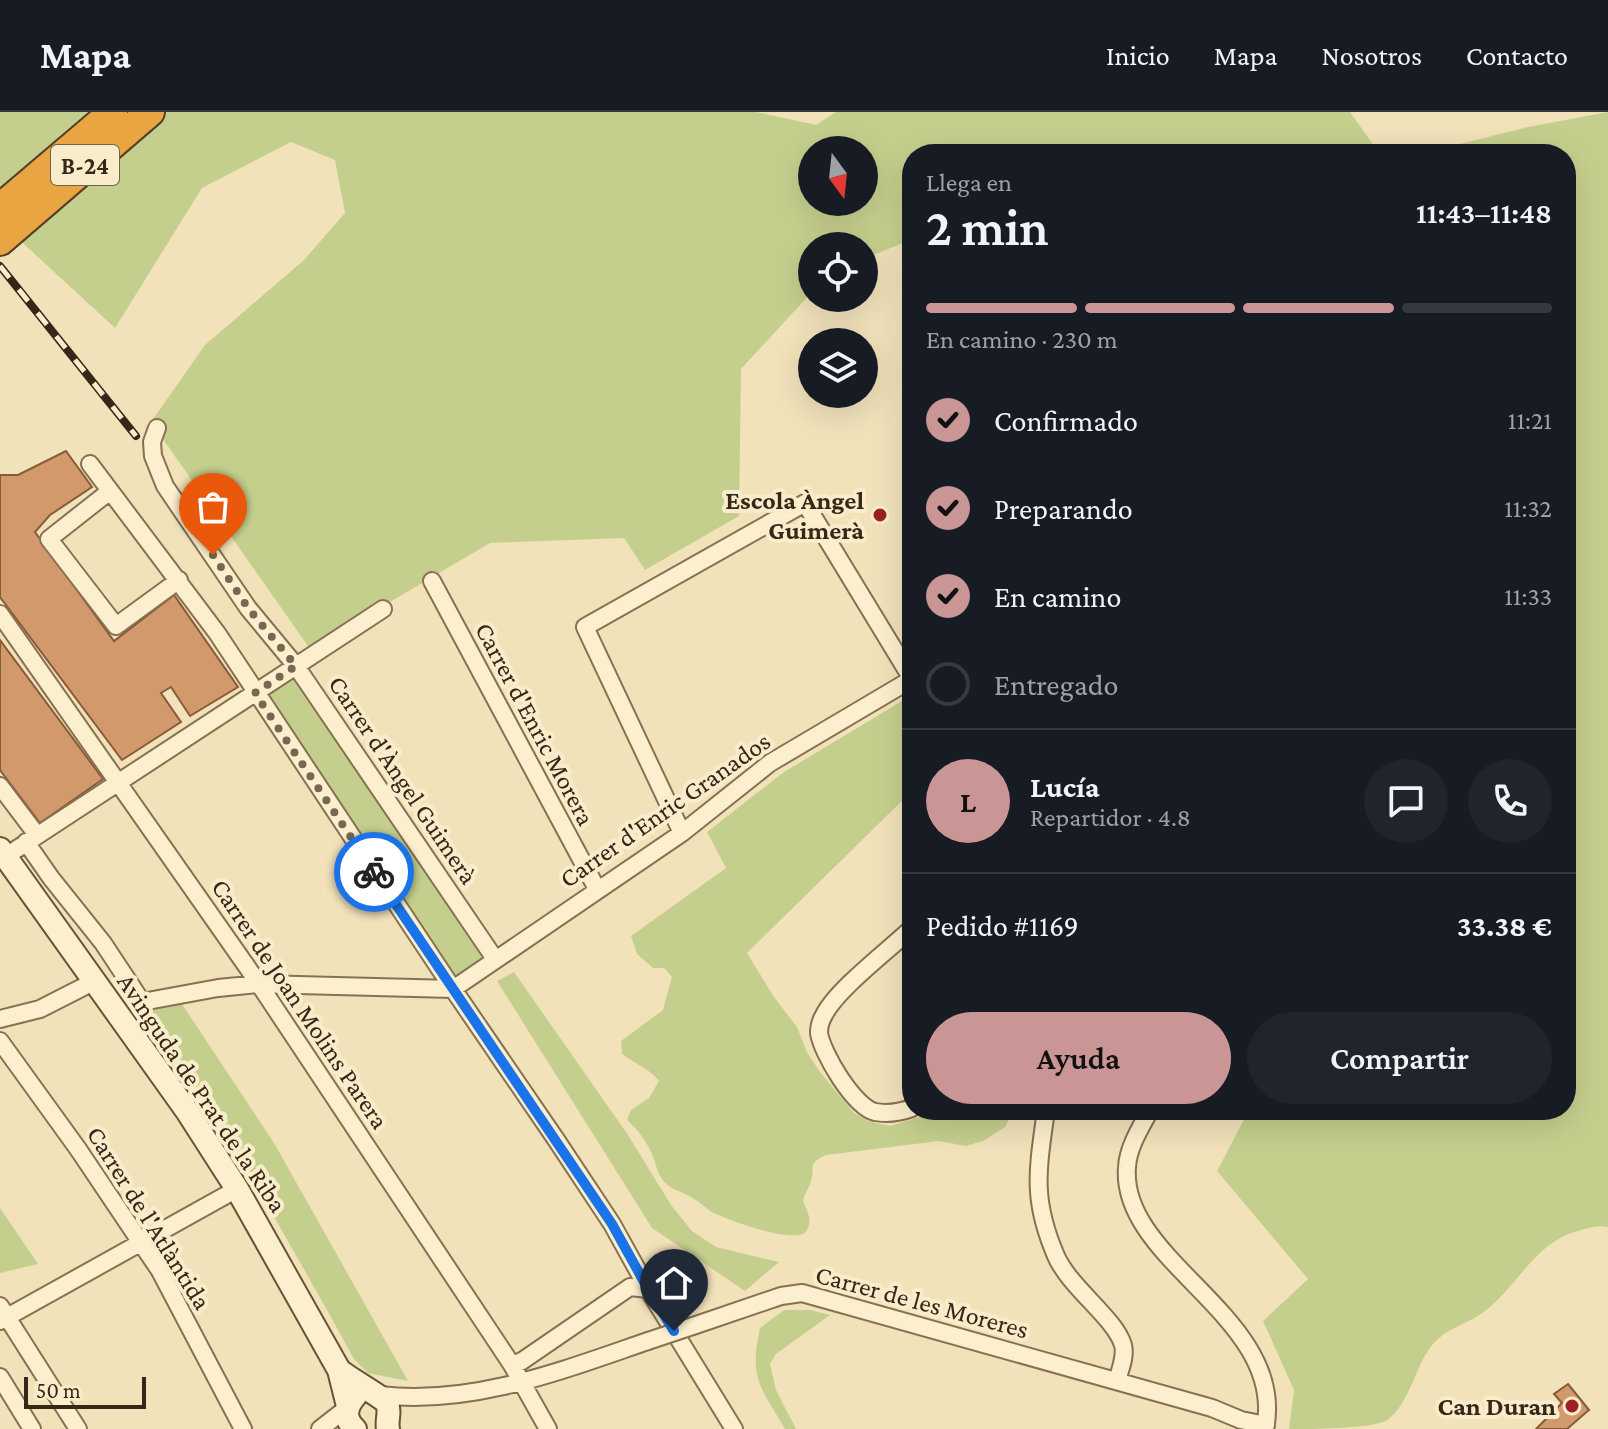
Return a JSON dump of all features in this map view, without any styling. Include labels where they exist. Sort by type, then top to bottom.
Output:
[{"type":"highway","name":"B-24","points":[[0,241],[9,211],[113,112]]},
{"type":"highway","name":"B-24","points":[[9,211],[150,112]]},
{"type":"main road","name":"Avinguda de Prat de la Riba","points":[[2,855],[187,1111],[237,1189],[339,1370]]},
{"type":"main road","points":[[339,1370],[382,1414]]},
{"type":"main road","points":[[339,1370],[346,1420]]},
{"type":"main road","points":[[346,1420],[359,1394],[382,1414]]},
{"type":"street","name":"Carrer d'Àngel Guimerà","points":[[157,428],[152,442],[153,456],[165,486],[248,608],[296,666],[495,959]]},
{"type":"street","points":[[90,464],[179,580],[612,1224],[734,1429]]},
{"type":"street","points":[[110,491],[49,539],[116,626],[179,580]]},
{"type":"street","points":[[682,833],[585,627],[805,503],[902,663]]},
{"type":"street","name":"Carrer d'Enric Morera","points":[[432,581],[597,889]]},
{"type":"street","points":[[2,855],[32,839],[383,609]]},
{"type":"street","name":"Carrer de Joan Molins Parera","points":[[0,614],[259,984],[512,1365],[548,1429]]},
{"type":"street","name":"Carrer d'Enric Granados","points":[[453,989],[682,833],[770,763],[902,685]]},
{"type":"street","points":[[0,786],[142,1002],[259,984],[453,989]]},
{"type":"street","points":[[902,937],[836,998],[819,1029],[823,1046],[833,1064],[862,1104],[873,1111],[890,1113],[902,1110]]},
{"type":"street","points":[[0,1019],[40,1009],[93,982]]},
{"type":"street","name":"Carrer de l'Atlàntida","points":[[0,1041],[143,1243],[243,1429]]},
{"type":"street","points":[[1045,1120],[1037,1178],[1044,1219],[1057,1257],[1071,1281],[1116,1331],[1124,1347],[1117,1381]]},
{"type":"street","points":[[1145,1120],[1129,1153],[1127,1180],[1132,1204],[1152,1236],[1239,1332],[1262,1378],[1267,1410],[1265,1427]]},
{"type":"street","points":[[78,1429],[3,1315],[143,1243],[237,1189]]},
{"type":"street","points":[[512,1365],[630,1287],[648,1289]]},
{"type":"street","name":"Carrer de les Moreres","points":[[382,1414],[427,1398],[522,1383],[790,1293],[802,1293],[1212,1408],[1265,1427]]},
{"type":"street","points":[[0,1377],[32,1429]]},
{"type":"street","points":[[320,1429],[346,1420]]},
{"type":"green space","points":[[0,112],[756,112],[816,125],[836,112],[1350,112],[1373,144],[902,144],[902,243],[878,253],[878,232],[798,232],[798,307],[741,369],[739,516],[645,570],[624,538],[490,543],[310,649],[151,422],[205,345],[304,260],[345,213],[335,160],[291,142],[202,188],[115,328],[0,222]]},
{"type":"green space","points":[[1608,112],[1608,1227],[1578,1231],[1562,1237],[1537,1256],[1494,1304],[1439,1338],[1427,1352],[1402,1404],[1386,1421],[1353,1427],[1289,1429],[1294,1390],[1263,1321],[1308,1279],[1217,1171],[1244,1120],[1576,1120],[1576,144],[1460,144]]},
{"type":"green space","points":[[296,666],[486,961],[454,985],[255,693]]},
{"type":"green space","points":[[902,701],[902,801],[747,953],[797,1027],[807,1052],[820,1072],[854,1113],[868,1121],[890,1126],[910,1120],[1009,1120],[1005,1127],[983,1141],[966,1146],[939,1141],[820,1158],[814,1163],[803,1200],[810,1221],[804,1234],[795,1235],[758,1229],[714,1213],[662,1179],[646,1142],[627,1120],[631,1110],[649,1098],[659,1081],[622,1054],[621,1041],[663,1010],[672,977],[664,968],[653,968],[637,954],[631,936],[726,868],[707,832],[784,772]]},
{"type":"green space","points":[[514,972],[628,1135],[671,1205],[692,1231],[716,1247],[779,1262],[745,1291],[652,1228],[497,981]]},
{"type":"green space","points":[[176,995],[274,1143],[408,1381],[368,1373],[354,1359],[251,1178],[142,1002]]},
{"type":"green space","points":[[0,1208],[38,1264],[0,1273]]},
{"type":"green space","points":[[784,1310],[810,1310],[830,1315],[776,1354],[770,1364],[776,1390],[796,1429],[785,1429],[763,1392],[756,1371],[760,1328]]},
{"type":"building","points":[[66,451],[92,487],[50,515],[35,532],[114,641],[174,595],[238,687],[190,716],[171,687],[161,693],[181,722],[122,760],[0,597],[0,475],[18,475]]},
{"type":"building","points":[[0,640],[103,779],[40,823],[0,770]]},
{"type":"building","name":"Can Duran","points":[[1568,1384],[1589,1410],[1567,1429],[1536,1429],[1562,1403],[1554,1394]]},
{"type":"railway","points":[[0,266],[136,436]]},
{"type":"way so far","points":[[213,555],[248,608],[296,666],[255,693],[374,872]]},
{"type":"place","name":"Escola Àngel Guimerà","points":[[880,515]]},
{"type":"place","name":"Can Duran","points":[[1572,1406]]},
{"type":"route","points":[[374,872],[612,1224],[674,1331]]}]
